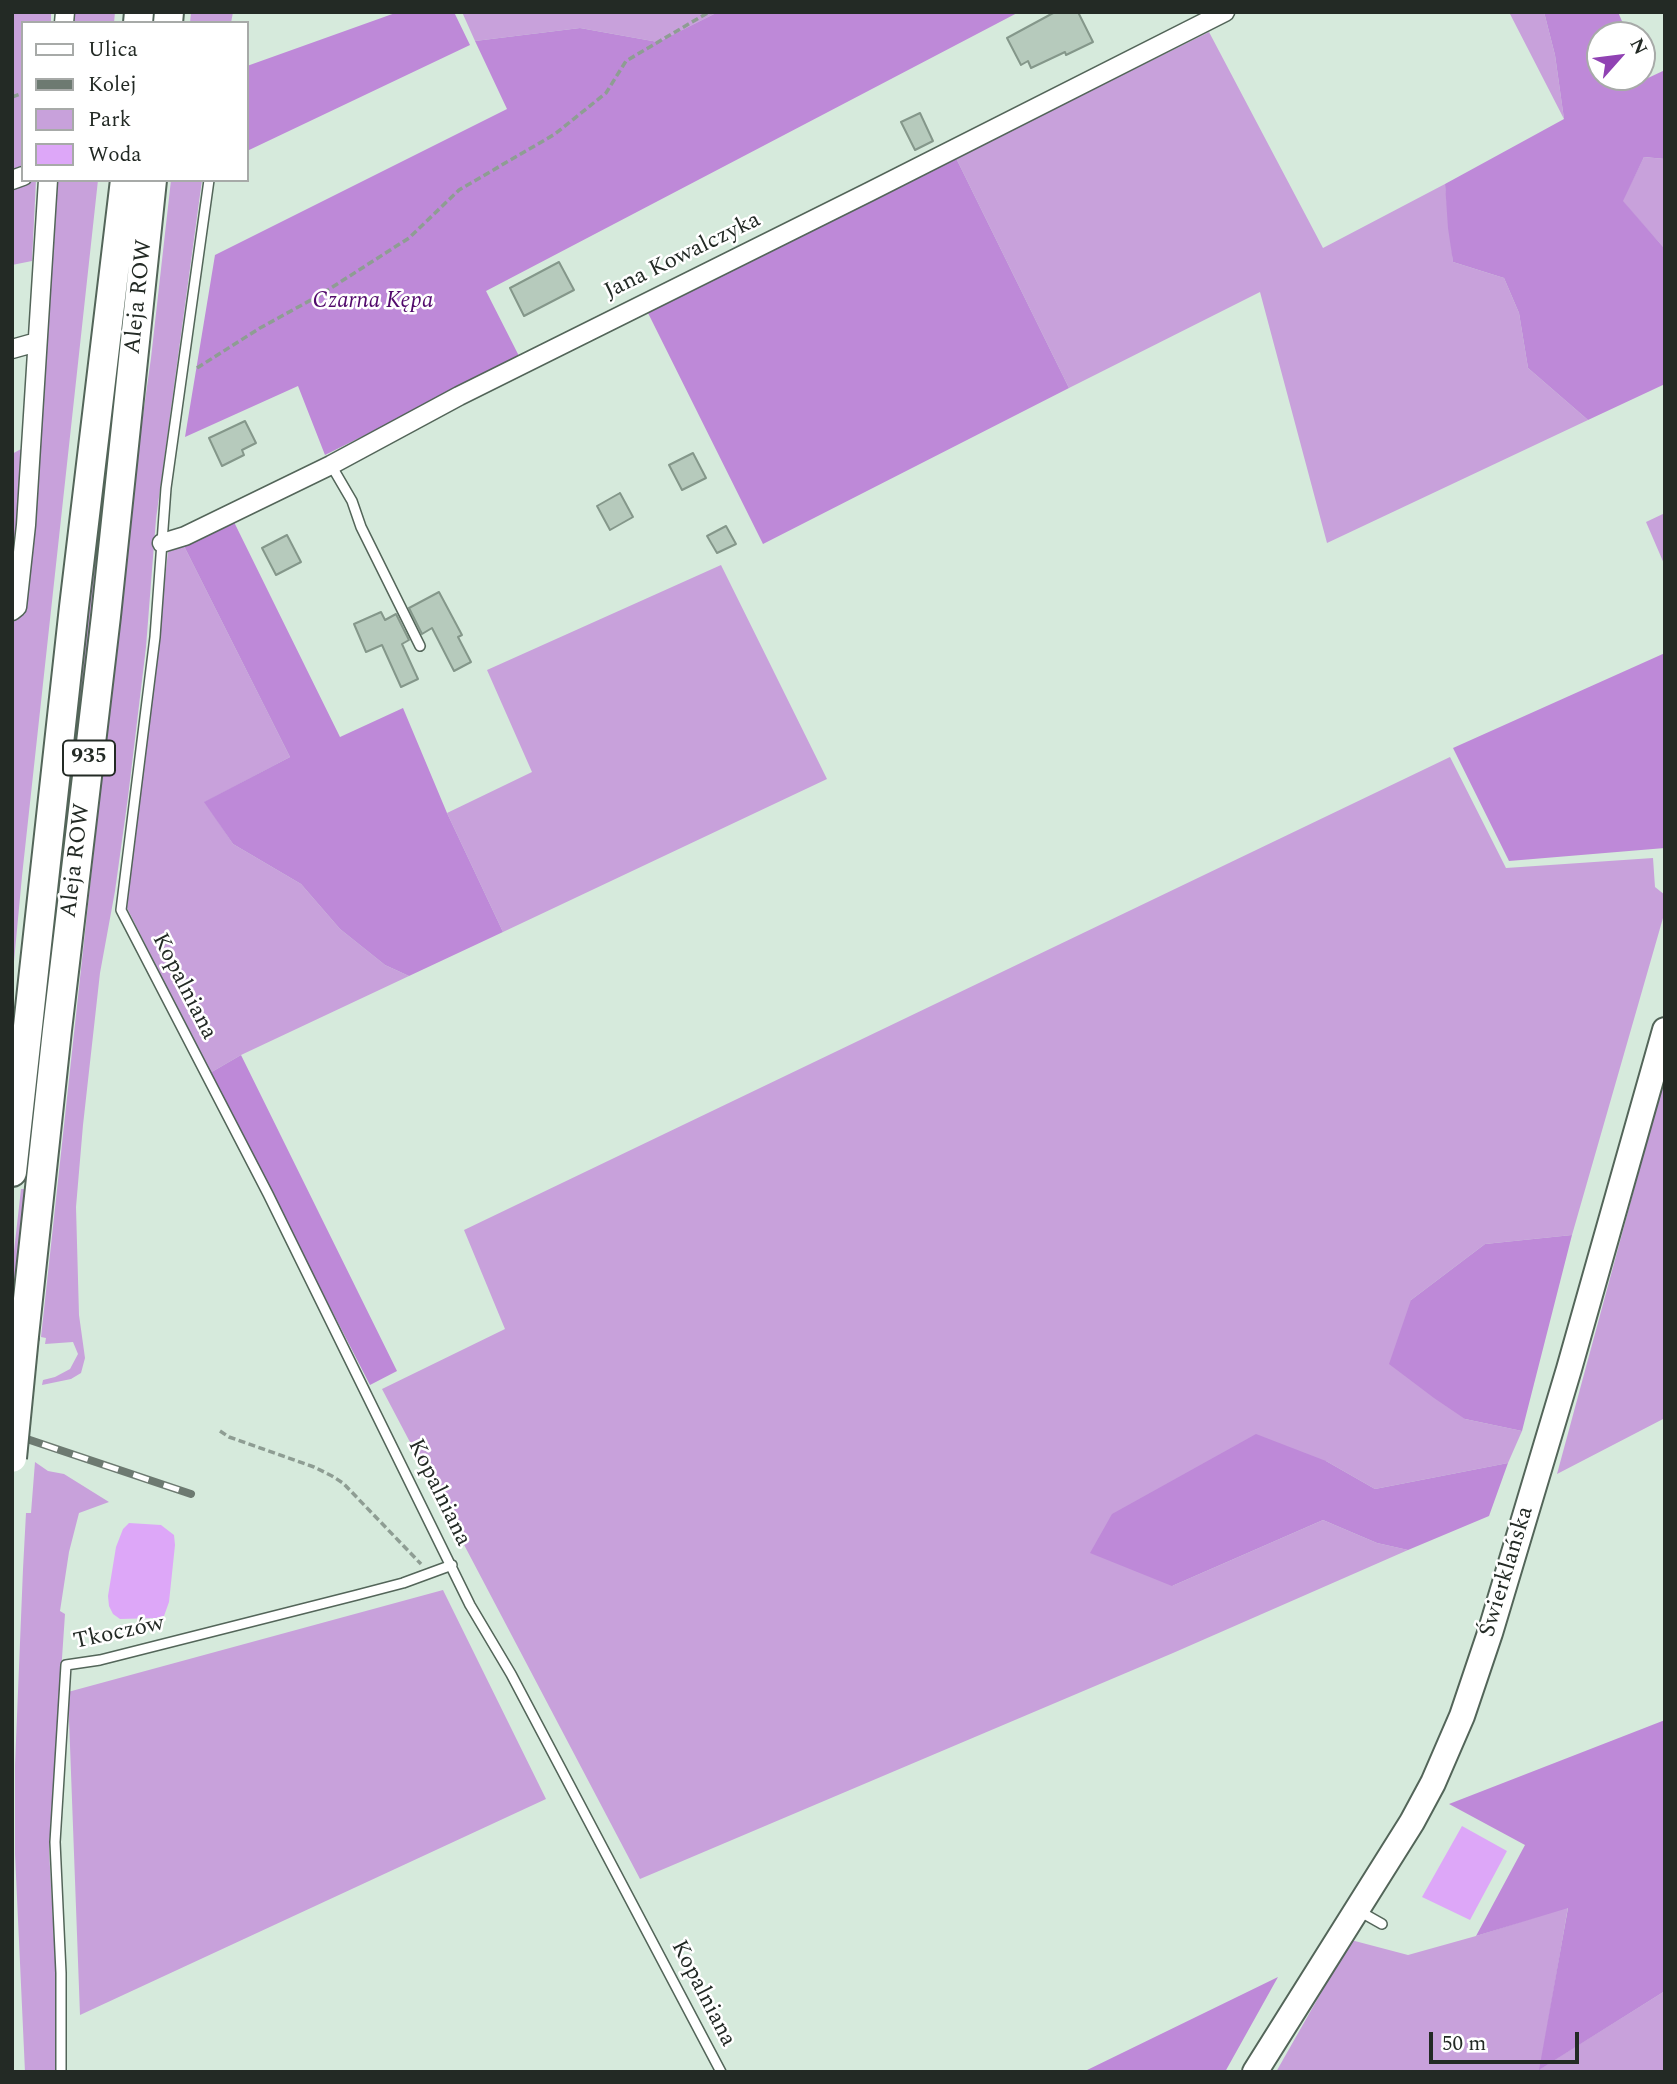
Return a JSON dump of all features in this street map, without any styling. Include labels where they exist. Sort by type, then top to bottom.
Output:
[{"type":"main road","name":"Aleja ROW","points":[[12,1172],[74,607],[125,182]]},
{"type":"main road","name":"Aleja ROW","points":[[12,1458],[152,182]]},
{"type":"street","name":"Jana Kowalczyka","points":[[162,542],[185,537],[331,465],[459,396],[1225,12]]},
{"type":"street","points":[[12,611],[17,607],[26,525],[21,444],[37,342],[48,182]]},
{"type":"street","points":[[12,349],[37,342]]},
{"type":"street","name":"Świerklańska","points":[[1255,2072],[1412,1822],[1433,1783],[1470,1694],[1569,1370],[1665,1030]]},
{"type":"lane","name":"Kopalniana","points":[[209,182],[166,488],[155,637],[121,910],[268,1194],[470,1605],[511,1674],[720,2072]]},
{"type":"lane","points":[[331,465],[352,500],[361,527],[420,646]]},
{"type":"lane","name":"Tkoczów","points":[[61,2072],[61,1973],[55,1842],[66,1665],[100,1660],[404,1583],[452,1565]]},
{"type":"lane","points":[[1357,1910],[1382,1924]]},
{"type":"path","points":[[181,379],[249,334],[320,295],[409,238],[458,190],[555,134],[606,93],[626,61],[709,12]]},
{"type":"path","points":[[220,1431],[229,1437],[314,1467],[343,1483],[418,1559],[428,1574]]},
{"type":"green space","points":[[12,12],[51,12],[51,21],[21,21],[21,182],[36,182],[32,261],[12,265]]},
{"type":"green space","points":[[71,12],[115,12],[114,21],[69,21]]},
{"type":"green space","points":[[191,12],[233,12],[231,21],[190,21]]},
{"type":"green space","points":[[398,12],[454,12],[470,45],[248,151],[248,66]]},
{"type":"green space","points":[[462,12],[718,12],[658,42],[580,28],[475,41]]},
{"type":"green space","name":"Czarna Kępa","points":[[718,12],[1019,12],[486,291],[520,358],[325,455],[298,386],[185,437],[215,255],[507,109],[475,41],[580,28],[658,42]]},
{"type":"green space","points":[[1509,12],[1544,12],[1555,55],[1564,119]]},
{"type":"green space","points":[[1544,12],[1618,12],[1622,21],[1586,21],[1586,91],[1656,91],[1656,74],[1665,70],[1665,159],[1644,157],[1623,201],[1665,249],[1665,384],[1588,420],[1528,368],[1519,313],[1504,278],[1453,262],[1448,228],[1445,184],[1564,119],[1555,55]]},
{"type":"green space","points":[[1209,32],[1323,248],[1445,184],[1453,262],[1504,278],[1519,313],[1528,368],[1588,420],[1327,543],[1260,292],[1069,388],[956,158]]},
{"type":"green space","points":[[1644,157],[1665,159],[1665,249],[1622,201]]},
{"type":"green space","points":[[956,158],[1069,388],[763,544],[647,311]]},
{"type":"green space","points":[[53,182],[98,182],[12,983],[12,621],[25,614]]},
{"type":"green space","points":[[138,182],[138,182],[43,1050],[37,1049]]},
{"type":"green space","points":[[171,182],[202,182],[156,519],[146,647],[128,797],[100,973],[83,1125],[76,1207],[79,1315],[85,1358],[81,1373],[71,1379],[42,1385],[43,1380],[70,1369],[78,1354],[73,1342],[45,1344],[46,1338],[41,1337],[135,472]]},
{"type":"green space","points":[[30,444],[12,603],[12,454]]},
{"type":"green space","points":[[1665,513],[1665,566],[1646,522]]},
{"type":"green space","points":[[234,522],[340,737],[403,708],[447,813],[503,932],[409,976],[385,965],[340,929],[301,884],[233,844],[204,802],[290,757],[184,546]]},
{"type":"green space","points":[[184,546],[290,757],[205,802],[233,844],[301,884],[340,929],[385,965],[409,976],[241,1055],[210,1073],[127,908],[168,552]]},
{"type":"green space","points":[[721,565],[827,779],[503,932],[447,813],[532,772],[487,670]]},
{"type":"green space","points":[[1665,653],[1665,848],[1509,861],[1453,748]]},
{"type":"green space","points":[[1450,757],[1506,868],[1653,858],[1655,887],[1665,895],[1665,911],[1572,1235],[1485,1244],[1411,1300],[1465,1419],[1522,1431],[1508,1463],[1375,1489],[1326,1461],[1172,1586],[1323,1520],[1377,1543],[1408,1550],[1173,1653],[640,1879],[382,1389],[505,1329],[464,1230]]},
{"type":"green space","points":[[241,1055],[397,1371],[370,1385],[210,1073]]},
{"type":"green space","points":[[1665,1075],[1665,1418],[1557,1474]]},
{"type":"green space","points":[[21,1189],[27,1189],[12,1328],[12,1269]]},
{"type":"green space","points":[[1572,1235],[1522,1431],[1465,1419],[1389,1364],[1411,1300],[1485,1244]]},
{"type":"green space","points":[[1256,1434],[1326,1461],[1375,1489],[1508,1463],[1489,1516],[1408,1550],[1377,1543],[1323,1520],[1172,1586],[1090,1553],[1112,1514]]},
{"type":"green space","points":[[35,1462],[48,1471],[64,1474],[109,1502],[79,1513],[69,1552],[60,1611],[65,1614],[49,1849],[55,1959],[56,2072],[25,2072],[15,1854],[15,1765],[23,1569],[26,1513],[31,1513]]},
{"type":"green space","points":[[443,1590],[546,1799],[80,2015],[68,1692]]},
{"type":"green space","points":[[1665,1720],[1665,1991],[1539,2070],[1568,1908],[1476,1936],[1525,1845],[1449,1804]]},
{"type":"green space","points":[[1568,1907],[1540,2069],[1665,1991],[1665,2072],[1276,2072],[1351,1940],[1408,1955]]},
{"type":"green space","points":[[1278,1977],[1225,2072],[1083,2072]]},
{"type":"water","points":[[129,1523],[161,1525],[174,1535],[169,1602],[164,1616],[120,1619],[113,1614],[109,1606],[108,1596],[116,1547],[123,1529]]},
{"type":"water","points":[[1462,1826],[1507,1851],[1470,1920],[1422,1897]]},
{"type":"building","points":[[1055,12],[1078,12],[1093,42],[1031,68],[1028,61],[1021,65],[1007,38]]},
{"type":"building","points":[[920,113],[933,141],[915,150],[901,122]]},
{"type":"building","points":[[559,262],[574,290],[524,316],[510,288]]},
{"type":"building","points":[[245,421],[256,443],[242,450],[244,455],[222,466],[209,438]]},
{"type":"building","points":[[693,453],[706,478],[682,490],[669,465]]},
{"type":"building","points":[[620,493],[633,517],[610,530],[597,506]]},
{"type":"building","points":[[726,526],[736,544],[717,553],[707,536]]},
{"type":"building","points":[[287,535],[301,562],[276,575],[262,548]]},
{"type":"building","points":[[439,592],[462,635],[458,637],[471,662],[454,671],[432,628],[422,634],[409,608]]},
{"type":"building","points":[[381,612],[385,620],[396,614],[409,640],[402,644],[418,679],[401,687],[382,645],[366,652],[354,624]]},
{"type":"railway","points":[[12,1434],[191,1494]]}]
